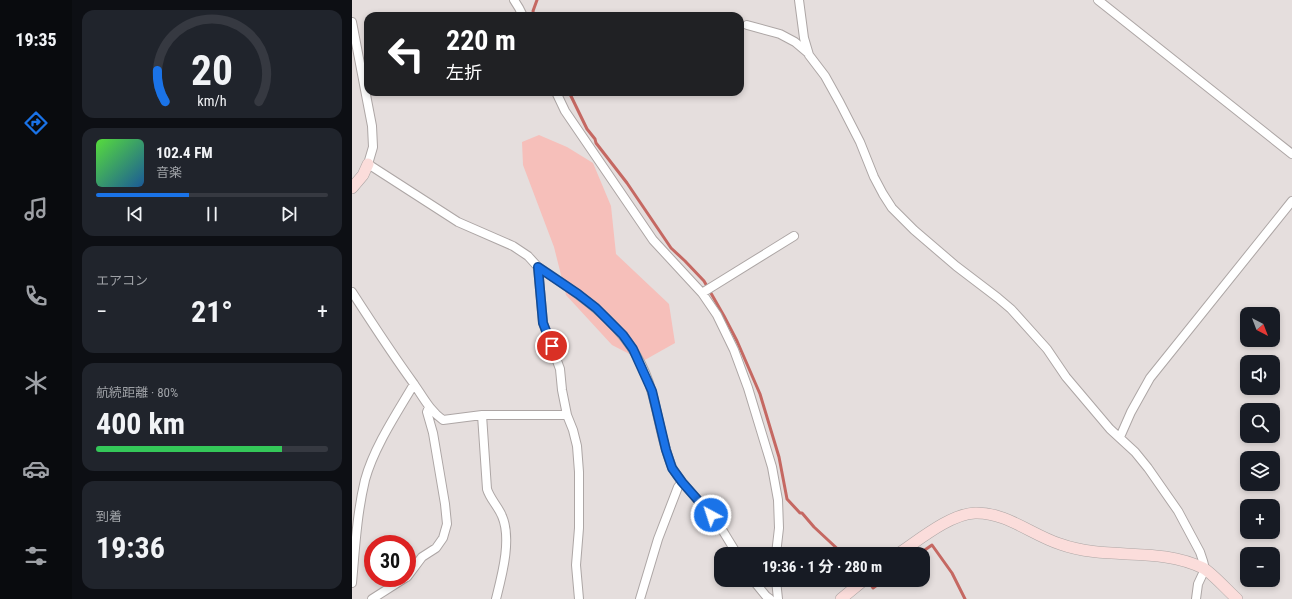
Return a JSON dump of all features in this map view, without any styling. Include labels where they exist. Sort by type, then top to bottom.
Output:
[{"type":"street","points":[[514,0],[521,12]]},
{"type":"street","points":[[799,0],[804,38],[808,53]]},
{"type":"street","points":[[1098,0],[1292,154]]},
{"type":"street","points":[[352,22],[364,84]]},
{"type":"street","points":[[747,25],[780,34],[795,42],[808,53],[825,76],[840,103],[860,142],[874,177],[892,208],[914,230],[956,266],[1011,309],[1047,349],[1066,377],[1110,429],[1135,452],[1148,468],[1178,511],[1204,561],[1204,568],[1198,584],[1196,599]]},
{"type":"street","points":[[352,188],[363,175],[373,147],[372,126],[366,96]]},
{"type":"street","points":[[558,96],[565,111],[653,240],[704,292],[734,350],[748,388],[772,466],[778,500],[779,528],[777,547]]},
{"type":"street","points":[[368,164],[458,222],[513,246],[528,256],[538,267],[596,308],[623,335],[633,349],[652,391],[666,450],[672,468],[682,482],[718,523],[733,547]]},
{"type":"street","points":[[1120,437],[1131,412],[1150,378],[1292,201]]},
{"type":"street","points":[[704,292],[794,236]]},
{"type":"street","points":[[538,267],[543,323],[560,369],[567,415],[577,446],[579,528],[576,566],[579,599]]},
{"type":"street","points":[[352,292],[429,407],[443,420],[482,416],[567,415]]},
{"type":"street","points":[[352,583],[358,522],[366,479],[379,445],[414,384]]},
{"type":"street","points":[[416,565],[422,557],[436,548],[443,538],[447,524],[433,433],[427,412],[429,407]]},
{"type":"street","points":[[482,416],[486,489],[502,515],[505,522],[506,535],[504,561],[496,599]]},
{"type":"street","points":[[640,599],[658,539],[678,487],[682,482]]},
{"type":"street","points":[[909,547],[942,525],[960,517],[974,513],[997,516],[1060,544],[1094,552],[1165,556],[1204,568],[1237,599]]},
{"type":"street","points":[[372,599],[391,587]]},
{"type":"street","points":[[759,587],[770,599]]},
{"type":"street","points":[[777,587],[778,599]]},
{"type":"street","points":[[841,599],[856,587]]},
{"type":"shaded area","points":[[539,135],[567,147],[593,163],[611,206],[616,254],[669,304],[675,343],[643,361],[612,345],[566,295],[554,247],[523,165],[522,142]]},
{"type":"waterway","points":[[533,12],[537,0]]},
{"type":"waterway","points":[[571,96],[587,129],[595,139],[596,143],[627,183],[671,248],[704,281],[737,341],[760,394],[779,457],[787,499],[835,547]]},
{"type":"waterway","points":[[929,547],[932,545],[952,573],[965,599]]},
{"type":"route","points":[[552,346],[543,323],[538,267],[596,308],[623,335],[633,349],[643,368],[652,391],[666,450],[672,468],[682,482],[698,498],[711,515]]}]
